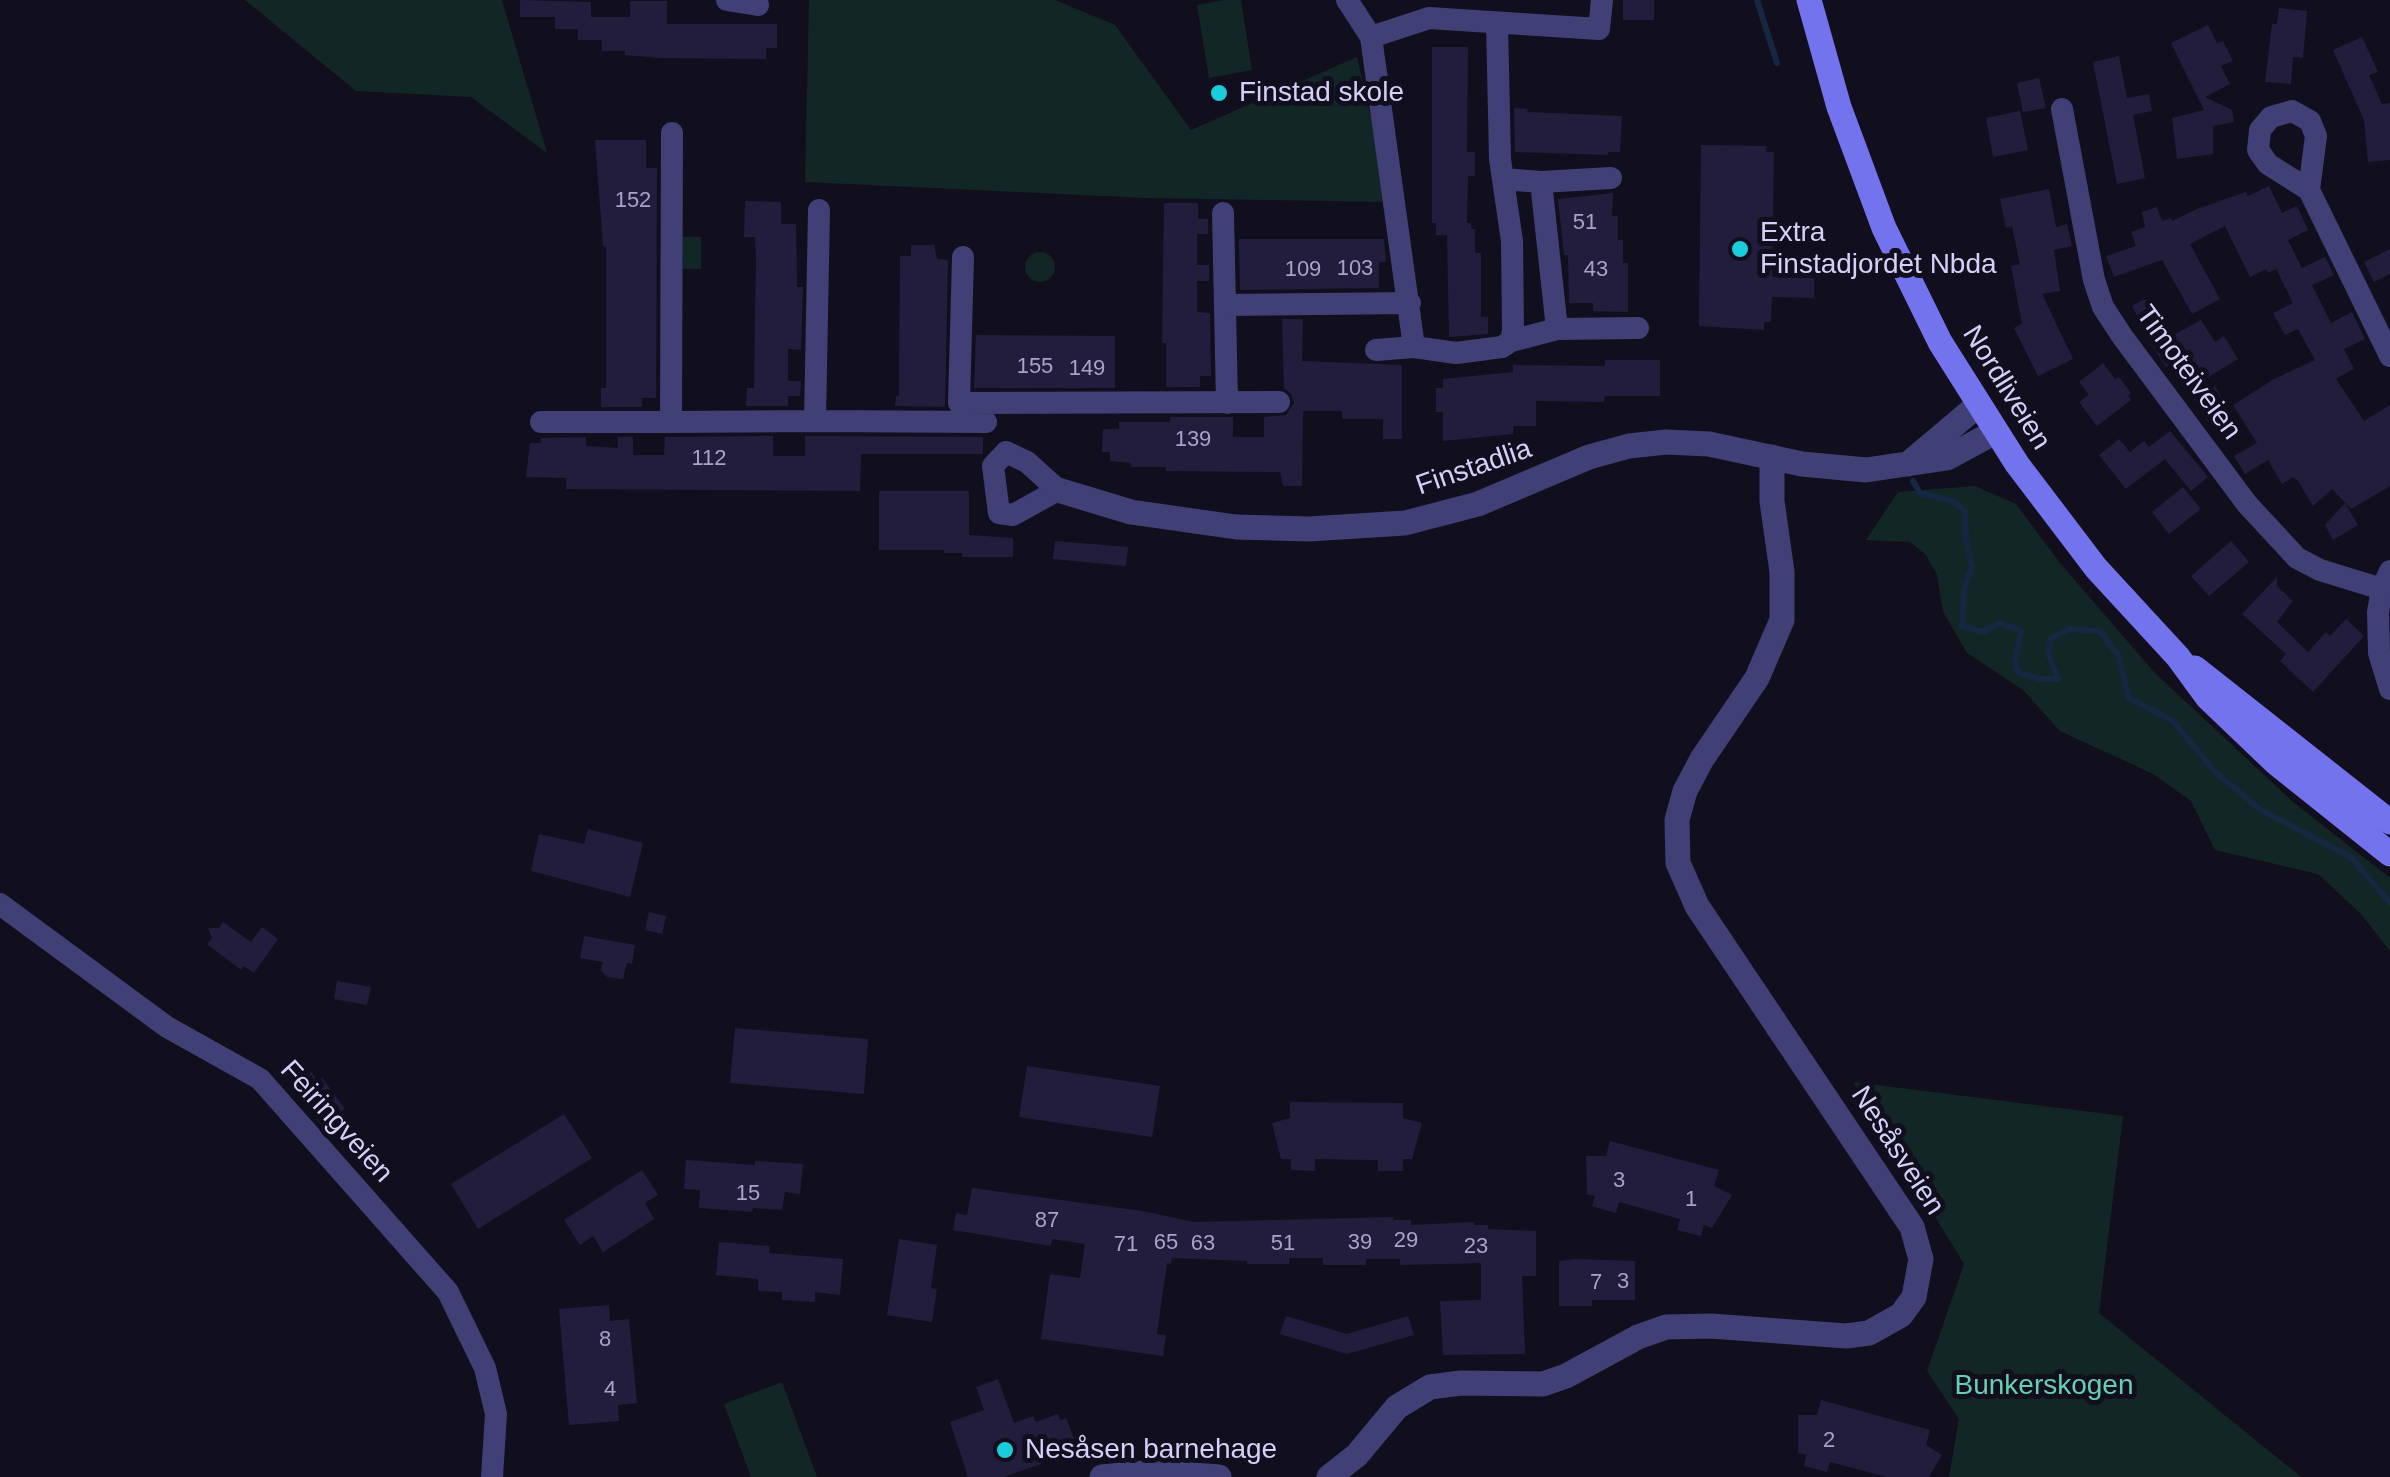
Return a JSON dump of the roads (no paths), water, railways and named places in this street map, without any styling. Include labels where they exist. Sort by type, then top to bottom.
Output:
[{"type":"main road","name":"Nordliveien","points":[[1808,0],[1870,196],[1921,304],[1996,432],[2096,568],[2178,657],[2208,698],[2276,763],[2390,854]]},
{"type":"main road","name":"Nordliveien","points":[[2178,657],[2390,822]]},
{"type":"street","points":[[727,0],[758,5]]},
{"type":"street","points":[[1348,0],[1372,36],[1414,347]]},
{"type":"street","points":[[1372,36],[1430,9],[1497,22],[1599,29],[1602,0]]},
{"type":"street","points":[[1497,22],[1503,179],[1514,273],[1511,342]]},
{"type":"street","name":"Timoteiveien","points":[[2062,109],[2094,280],[2103,307],[2122,336],[2247,504],[2297,558],[2320,570],[2386,580]]},
{"type":"street","points":[[671,422],[672,133]]},
{"type":"street","points":[[1503,179],[1541,182],[1611,178]]},
{"type":"street","points":[[1541,182],[1557,330]]},
{"type":"street","points":[[2309,190],[2390,356]]},
{"type":"street","points":[[815,422],[820,210]]},
{"type":"street","points":[[1222,212],[1227,403]]},
{"type":"street","points":[[963,256],[960,403],[981,412],[1006,452],[993,466],[999,513],[1012,515],[1058,490]]},
{"type":"street","points":[[1225,305],[1410,303]]},
{"type":"street","points":[[1376,350],[1414,347],[1456,353],[1502,347],[1557,330],[1638,328]]},
{"type":"street","points":[[541,422],[815,422],[1279,402]]},
{"type":"street","points":[[1908,464],[1978,405]]},
{"type":"street","name":"Finstadlia","points":[[1006,452],[1027,462],[1058,490],[1149,514],[1236,526],[1325,528],[1405,523],[1451,514],[1589,457],[1629,446],[1690,442],[1846,470],[1947,458],[1996,432]]},
{"type":"street","name":"Nesåsveien","points":[[1329,1477],[1357,1456],[1398,1407],[1430,1387],[1460,1382],[1543,1384],[1666,1326],[1820,1335],[1868,1333],[1892,1322],[1914,1297],[1920,1274],[1920,1248],[1906,1216],[1697,906],[1678,864],[1676,836],[1685,791],[1702,759],[1758,678],[1782,620],[1772,457]]},
{"type":"street","points":[[2386,580],[2378,612],[2379,654],[2390,689]]},
{"type":"street","name":"Feiringveien","points":[[0,904],[166,1027],[260,1079],[448,1292],[485,1368],[496,1414],[492,1477]]},
{"type":"street","points":[[1102,1477],[1173,1472],[1219,1477]]},
{"type":"waterway","points":[[1757,0],[1777,63]]},
{"type":"waterway","points":[[1913,481],[1920,493],[1953,501],[1965,511],[1972,566],[1964,591],[1962,626],[1983,632],[2000,623],[2021,631],[2015,661],[2018,672],[2039,679],[2058,679],[2048,653],[2051,638],[2070,629],[2100,631],[2118,655],[2129,698],[2173,721],[2216,773],[2261,810],[2351,857],[2390,903]]},
{"type":"place","name":"Finstad skole","points":[[1219,93]]},
{"type":"place","name":"Extra Finstadjordet Nbda","points":[[1740,249]]},
{"type":"place","name":"Nesåsen barnehage","points":[[1005,1450]]},
{"type":"park label","name":"Bunkerskogen","points":[[2044,1386]]}]
